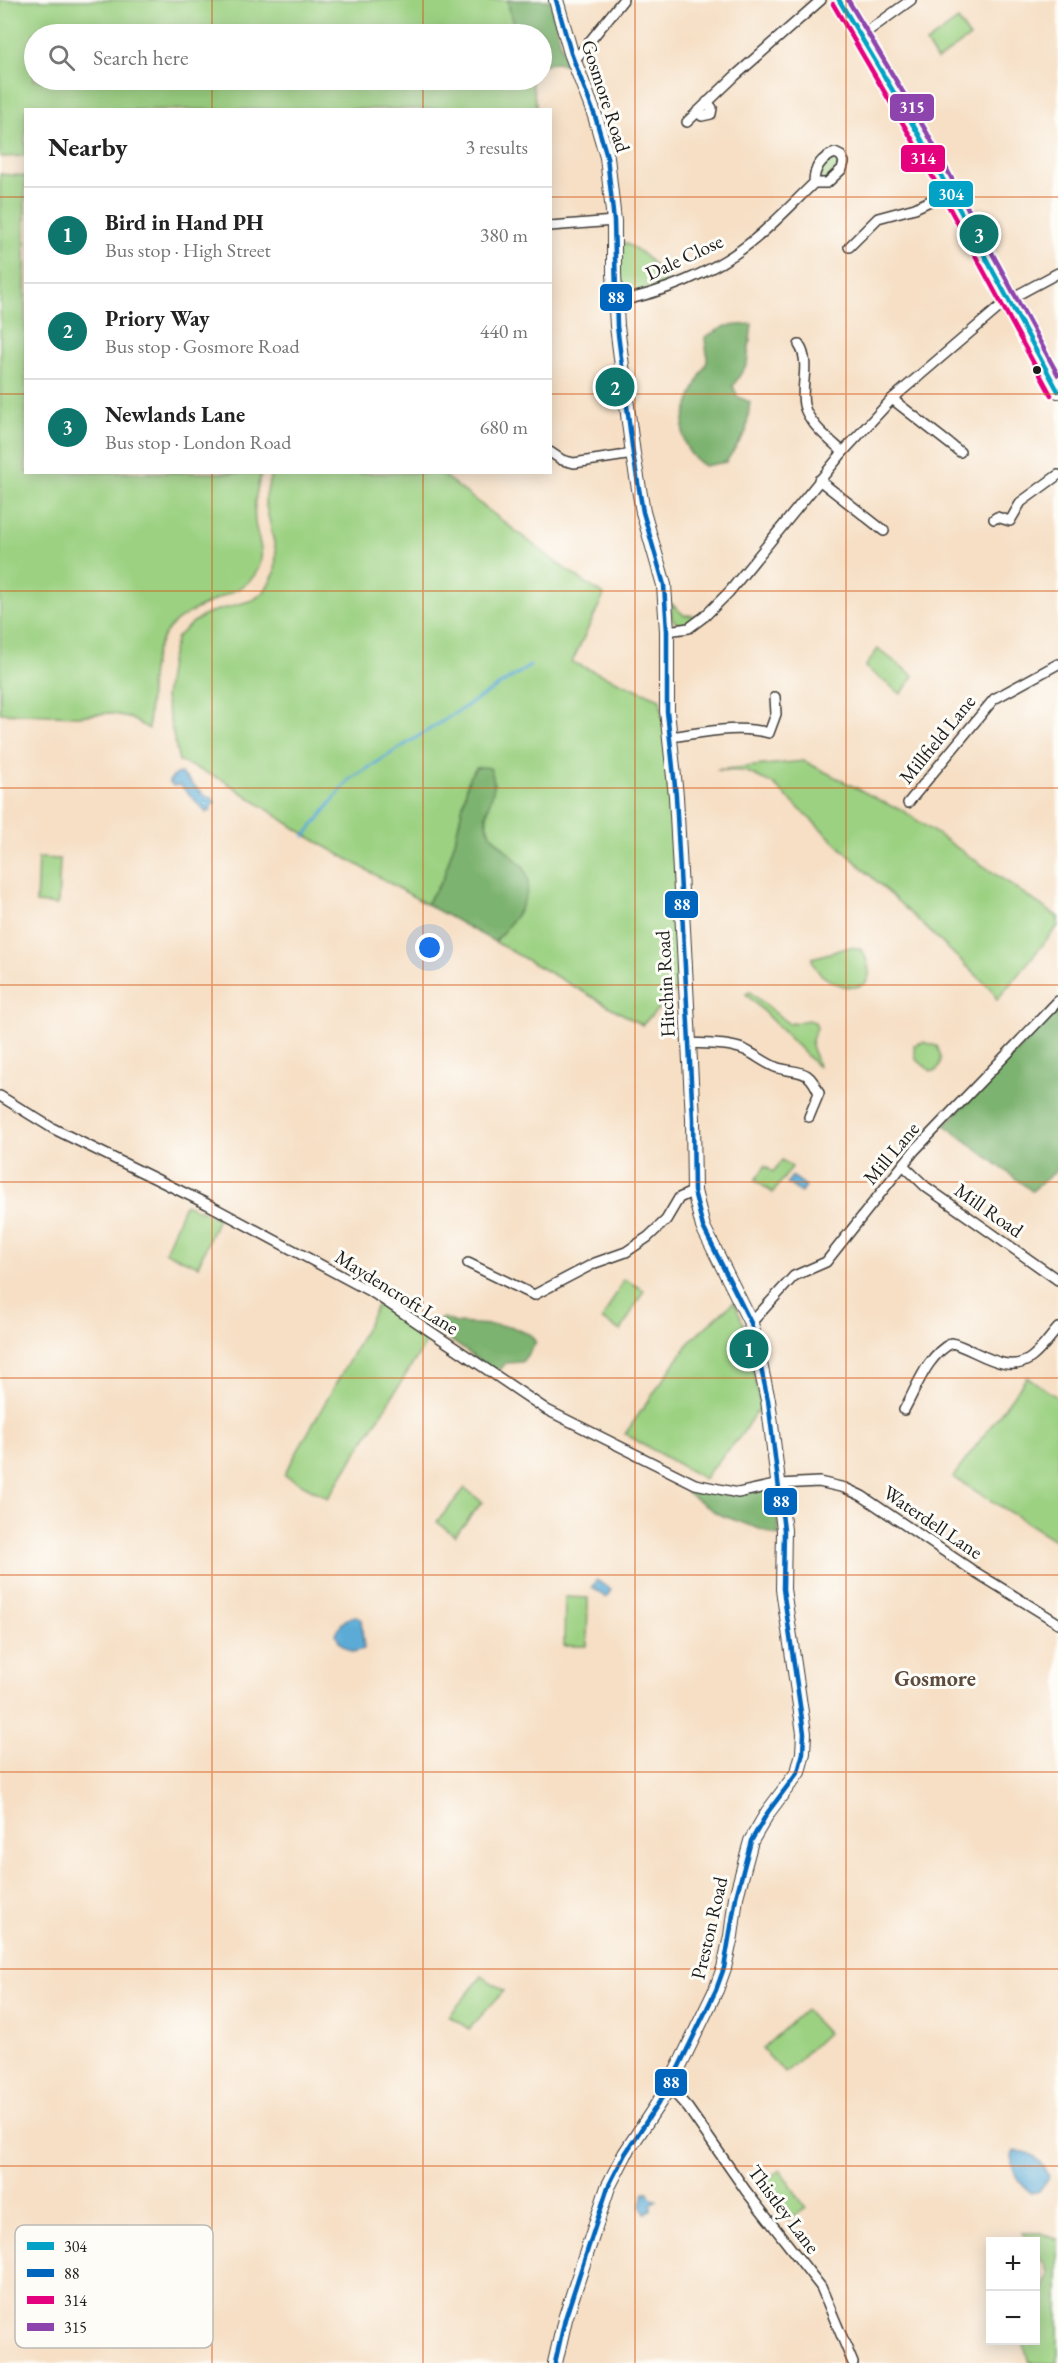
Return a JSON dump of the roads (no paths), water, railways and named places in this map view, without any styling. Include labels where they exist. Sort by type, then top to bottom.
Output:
[{"type":"street","name":"Gosmore Road","points":[[556,0],[607,157],[614,221],[615,302],[633,454],[643,512],[664,585],[667,631]]},
{"type":"street","points":[[574,61],[623,0]]},
{"type":"street","points":[[687,122],[820,0]]},
{"type":"street","points":[[839,0],[919,135],[1058,390]]},
{"type":"street","points":[[861,36],[911,0]]},
{"type":"street","name":"Dale Close","points":[[615,302],[648,294],[680,282],[726,259],[764,232],[814,183]]},
{"type":"street","points":[[849,247],[878,218],[906,212],[950,192]]},
{"type":"street","points":[[552,226],[614,221]]},
{"type":"street","points":[[667,631],[689,628],[729,592],[819,480],[892,399],[1008,300],[1058,273]]},
{"type":"street","points":[[799,345],[804,355],[805,409],[820,430],[843,452]]},
{"type":"street","points":[[892,399],[960,452]]},
{"type":"street","points":[[552,453],[562,460],[573,463],[633,454]]},
{"type":"street","points":[[994,519],[997,517],[1010,521],[1021,502],[1058,475]]},
{"type":"street","points":[[819,480],[884,531]]},
{"type":"street","name":"Hitchin Road","points":[[667,631],[667,711],[676,807],[694,1191],[703,1227],[751,1323]]},
{"type":"street","name":"Millfield Lane","points":[[908,803],[994,699],[1058,664]]},
{"type":"street","points":[[670,737],[740,729],[757,729],[769,733],[776,714],[776,697]]},
{"type":"street","name":"Mill Lane","points":[[751,1323],[794,1276],[826,1262],[903,1165],[1058,1001]]},
{"type":"street","points":[[688,1043],[720,1044],[743,1049],[779,1068],[805,1073],[814,1081],[819,1093],[809,1117]]},
{"type":"street","name":"Maydencroft Lane","points":[[0,1096],[52,1128],[207,1204],[375,1294],[547,1410],[633,1454],[695,1484],[715,1490],[738,1493],[779,1484]]},
{"type":"street","name":"Mill Road","points":[[903,1165],[926,1187],[1058,1280]]},
{"type":"street","points":[[468,1263],[534,1295],[595,1263],[626,1252],[648,1237],[666,1220],[679,1198],[694,1191]]},
{"type":"street","name":"Preston Road","points":[[555,2363],[565,2319],[608,2187],[625,2154],[669,2087],[724,1968],[736,1897],[752,1841],[768,1812],[798,1772],[803,1753],[802,1712],[783,1589],[784,1530],[772,1420],[751,1323]]},
{"type":"street","points":[[904,1410],[935,1354],[946,1346],[952,1343],[1004,1365],[1020,1364],[1032,1358],[1058,1328]]},
{"type":"street","name":"Waterdell Lane","points":[[779,1484],[819,1482],[845,1488],[862,1496],[972,1570],[1058,1623]]},
{"type":"street","name":"Thistley Lane","points":[[669,2087],[688,2108],[746,2192],[821,2287],[853,2363]]},
{"type":"water","points":[[181,773],[205,796],[213,798],[215,803],[210,810],[206,812],[180,785],[173,786],[169,781],[176,774]]},
{"type":"water","points":[[792,1176],[806,1186],[801,1193],[787,1183]]},
{"type":"water","points":[[597,1580],[611,1590],[606,1598],[592,1587]]},
{"type":"water","points":[[356,1616],[361,1619],[364,1649],[353,1652],[340,1643],[336,1634],[343,1622]]},
{"type":"water","points":[[1014,2151],[1026,2152],[1043,2166],[1049,2177],[1039,2191],[1032,2193],[1019,2180],[1013,2168]]},
{"type":"water","points":[[644,2192],[648,2192],[649,2196],[657,2200],[652,2203],[651,2211],[645,2213],[641,2206]]},
{"type":"waterway","points":[[305,836],[349,780],[530,666]]},
{"type":"place","name":"Newlands Lane","points":[[979,234]]},
{"type":"place","name":"Priory Way","points":[[615,387]]},
{"type":"place","name":"Bird in Hand PH","points":[[749,1349]]},
{"type":"district","name":"Gosmore","points":[[935,1678]]}]
